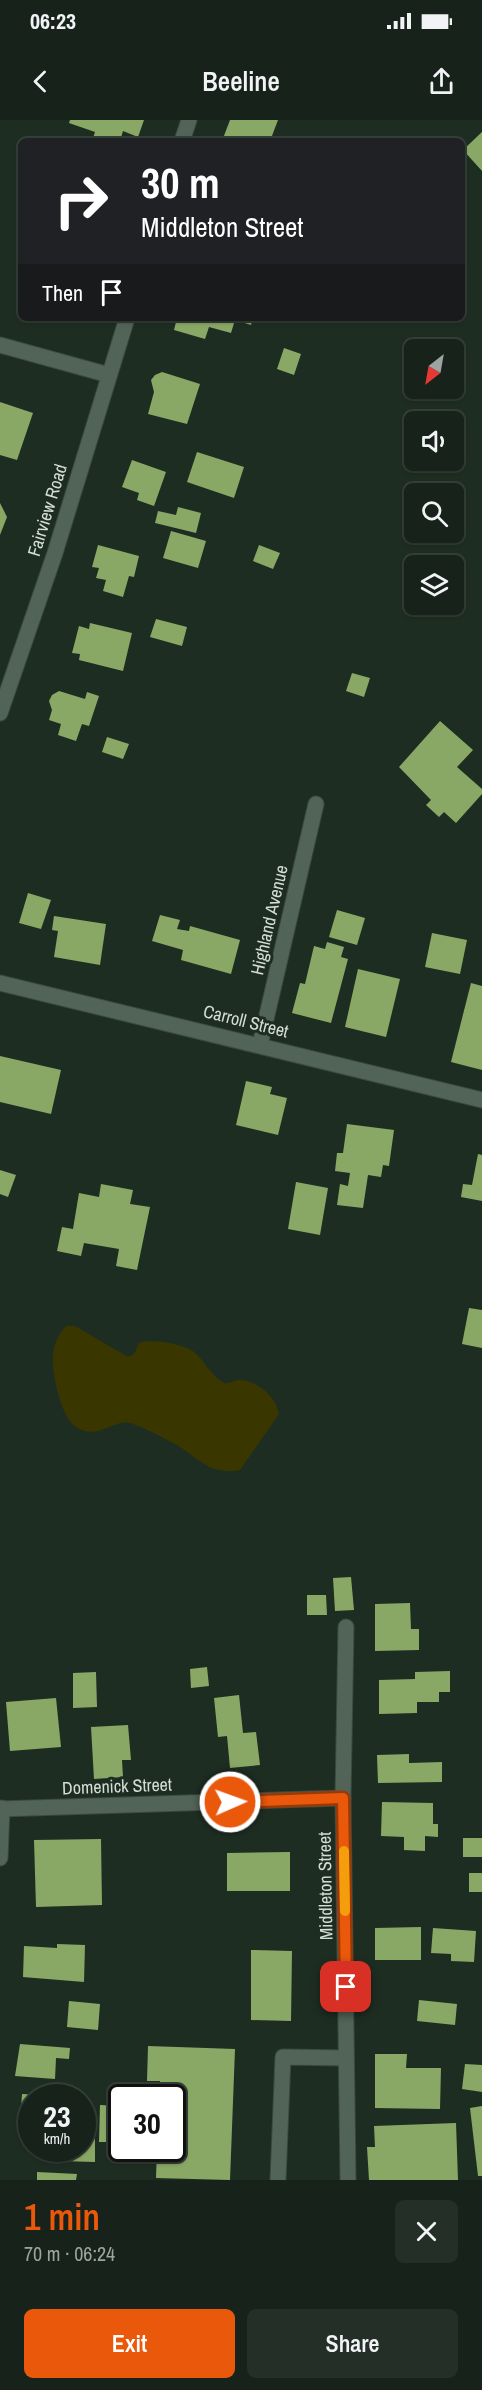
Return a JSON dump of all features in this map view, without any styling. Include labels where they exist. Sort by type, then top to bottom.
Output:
[{"type":"street","points":[[183,138],[189,120]]},
{"type":"street","name":"Fairview Road","points":[[0,713],[55,553],[126,321]]},
{"type":"street","points":[[0,345],[109,375]]},
{"type":"street","name":"Highland Avenue","points":[[260,1045],[316,804]]},
{"type":"street","name":"Carroll Street","points":[[0,982],[482,1100]]},
{"type":"street","name":"Middleton Street","points":[[346,1627],[343,1798],[348,2180]]},
{"type":"street","name":"Domenick Street","points":[[1,1808],[343,1798]]},
{"type":"street","points":[[0,1858],[1,1808]]},
{"type":"street","points":[[278,2180],[283,2057],[346,2058]]},
{"type":"shaded area","points":[[66,1326],[75,1326],[128,1357],[134,1354],[139,1343],[151,1341],[189,1349],[224,1383],[242,1380],[261,1388],[271,1397],[279,1414],[240,1470],[229,1471],[212,1468],[175,1444],[126,1422],[100,1431],[85,1431],[76,1427],[66,1414],[55,1382],[54,1350],[59,1335]]},
{"type":"building","points":[[70,120],[144,120],[138,137],[123,131],[121,138],[93,138],[95,132],[69,123]]},
{"type":"building","points":[[230,120],[278,120],[271,138],[223,138]]},
{"type":"building","points":[[482,132],[482,171],[465,152],[465,148]]},
{"type":"building","points":[[176,321],[235,321],[231,333],[209,327],[205,339],[174,330]]},
{"type":"building","points":[[238,321],[252,321],[251,325]]},
{"type":"building","points":[[284,348],[301,354],[294,375],[277,369]]},
{"type":"building","points":[[162,372],[200,384],[187,424],[148,414],[154,392],[151,380]]},
{"type":"building","points":[[0,402],[33,413],[17,460],[0,455]]},
{"type":"building","points":[[197,452],[244,467],[234,498],[187,482]]},
{"type":"building","points":[[132,460],[166,472],[154,506],[137,500],[139,493],[122,487]]},
{"type":"building","points":[[0,503],[7,517],[0,535]]},
{"type":"building","points":[[178,507],[201,513],[196,533],[155,523],[158,511],[176,515]]},
{"type":"building","points":[[171,531],[206,541],[198,568],[163,558]]},
{"type":"building","points":[[98,545],[139,556],[134,577],[129,576],[123,597],[103,591],[106,580],[96,578],[99,568],[92,567]]},
{"type":"building","points":[[259,545],[280,553],[273,569],[253,561]]},
{"type":"building","points":[[156,619],[187,627],[182,646],[150,637]]},
{"type":"building","points":[[90,623],[132,633],[123,671],[79,660],[80,654],[72,653],[79,626],[89,629]]},
{"type":"building","points":[[352,673],[370,678],[364,697],[346,691]]},
{"type":"building","points":[[59,691],[85,699],[87,692],[99,696],[89,726],[82,724],[76,741],[58,735],[61,724],[49,720],[52,710],[49,701],[52,695]]},
{"type":"building","points":[[440,721],[473,750],[457,767],[482,789],[482,794],[456,823],[444,812],[439,817],[426,805],[431,800],[399,767]]},
{"type":"building","points":[[107,737],[129,744],[123,759],[102,752]]},
{"type":"building","points":[[28,893],[51,900],[41,929],[19,923]]},
{"type":"building","points":[[337,910],[365,918],[357,945],[329,937]]},
{"type":"building","points":[[160,915],[180,920],[177,929],[189,931],[190,926],[240,940],[231,974],[181,960],[183,950],[152,941]]},
{"type":"building","points":[[54,916],[106,924],[100,965],[54,957],[58,931],[52,930]]},
{"type":"building","points":[[432,933],[467,940],[460,974],[425,967]]},
{"type":"building","points":[[327,942],[344,947],[341,957],[348,959],[331,1023],[292,1013],[300,983],[305,984],[314,946],[325,949]]},
{"type":"building","points":[[358,969],[400,979],[386,1037],[345,1027]]},
{"type":"building","points":[[471,983],[482,986],[482,1070],[451,1062]]},
{"type":"building","points":[[0,1056],[61,1070],[51,1114],[0,1102]]},
{"type":"building","points":[[246,1081],[272,1087],[270,1094],[287,1098],[278,1135],[236,1125]]},
{"type":"building","points":[[347,1124],[394,1130],[389,1166],[383,1165],[381,1177],[368,1175],[363,1208],[337,1205],[340,1184],[348,1186],[350,1173],[335,1171],[337,1153],[343,1153]]},
{"type":"building","points":[[478,1154],[482,1155],[482,1201],[461,1197],[463,1184],[472,1185]]},
{"type":"building","points":[[0,1170],[16,1175],[8,1197],[0,1194]]},
{"type":"building","points":[[296,1182],[328,1188],[320,1235],[288,1229]]},
{"type":"building","points":[[101,1184],[133,1190],[130,1204],[150,1207],[137,1270],[116,1266],[119,1249],[84,1243],[81,1256],[57,1251],[62,1227],[73,1229],[79,1193],[99,1197]]},
{"type":"building","points":[[469,1308],[482,1310],[482,1348],[462,1344]]},
{"type":"building","points":[[351,1577],[354,1610],[335,1611],[333,1578]]},
{"type":"building","points":[[307,1595],[326,1595],[327,1615],[307,1615]]},
{"type":"building","points":[[410,1603],[411,1629],[419,1629],[419,1650],[375,1651],[375,1604]]},
{"type":"building","points":[[207,1667],[209,1686],[191,1688],[190,1669]]},
{"type":"building","points":[[450,1671],[450,1692],[439,1692],[439,1702],[417,1702],[417,1713],[379,1714],[379,1680],[415,1679],[415,1672]]},
{"type":"building","points":[[96,1672],[97,1707],[73,1708],[73,1673]]},
{"type":"building","points":[[239,1695],[243,1733],[256,1732],[260,1765],[230,1768],[227,1736],[218,1737],[214,1698]]},
{"type":"building","points":[[56,1698],[61,1747],[10,1751],[6,1702]]},
{"type":"building","points":[[128,1725],[131,1760],[122,1760],[123,1777],[94,1779],[91,1727]]},
{"type":"building","points":[[409,1754],[409,1763],[442,1762],[442,1782],[378,1783],[377,1755]]},
{"type":"building","points":[[382,1802],[433,1803],[433,1824],[438,1824],[438,1837],[425,1836],[425,1851],[404,1850],[404,1837],[381,1836]]},
{"type":"building","points":[[463,1838],[482,1838],[482,1857],[463,1857]]},
{"type":"building","points":[[101,1839],[102,1905],[36,1907],[34,1840]]},
{"type":"building","points":[[290,1852],[290,1891],[227,1891],[227,1853]]},
{"type":"building","points":[[469,1873],[482,1873],[482,1892],[469,1892]]},
{"type":"building","points":[[421,1927],[421,1960],[375,1960],[375,1928]]},
{"type":"building","points":[[433,1928],[476,1931],[474,1962],[451,1961],[451,1954],[431,1953]]},
{"type":"building","points":[[57,1944],[85,1945],[84,1982],[23,1977],[24,1946],[57,1948]]},
{"type":"building","points":[[251,1950],[292,1951],[291,2021],[251,2020]]},
{"type":"building","points":[[419,2000],[457,2004],[455,2025],[417,2021]]},
{"type":"building","points":[[69,2001],[100,2004],[98,2030],[67,2027]]},
{"type":"building","points":[[20,2044],[70,2048],[69,2059],[56,2058],[55,2079],[15,2076]]},
{"type":"building","points":[[148,2046],[235,2049],[230,2180],[156,2178],[157,2162],[186,2162],[186,2084],[160,2084],[160,2081],[147,2081]]},
{"type":"building","points":[[375,2054],[407,2054],[406,2068],[441,2068],[440,2109],[375,2108]]},
{"type":"building","points":[[465,2064],[482,2065],[482,2092],[462,2089]]},
{"type":"building","points":[[100,2105],[108,2105],[108,2142],[99,2142]]},
{"type":"building","points":[[482,2106],[482,2176],[478,2176],[470,2108]]},
{"type":"building","points":[[456,2123],[458,2180],[369,2180],[367,2147],[375,2147],[374,2126]]},
{"type":"building","points":[[37,2172],[77,2174],[76,2180],[37,2180]]},
{"type":"slow traffic","points":[[344,1851],[345,1911]]},
{"type":"route","points":[[230,1802],[343,1798],[346,1987]]}]
